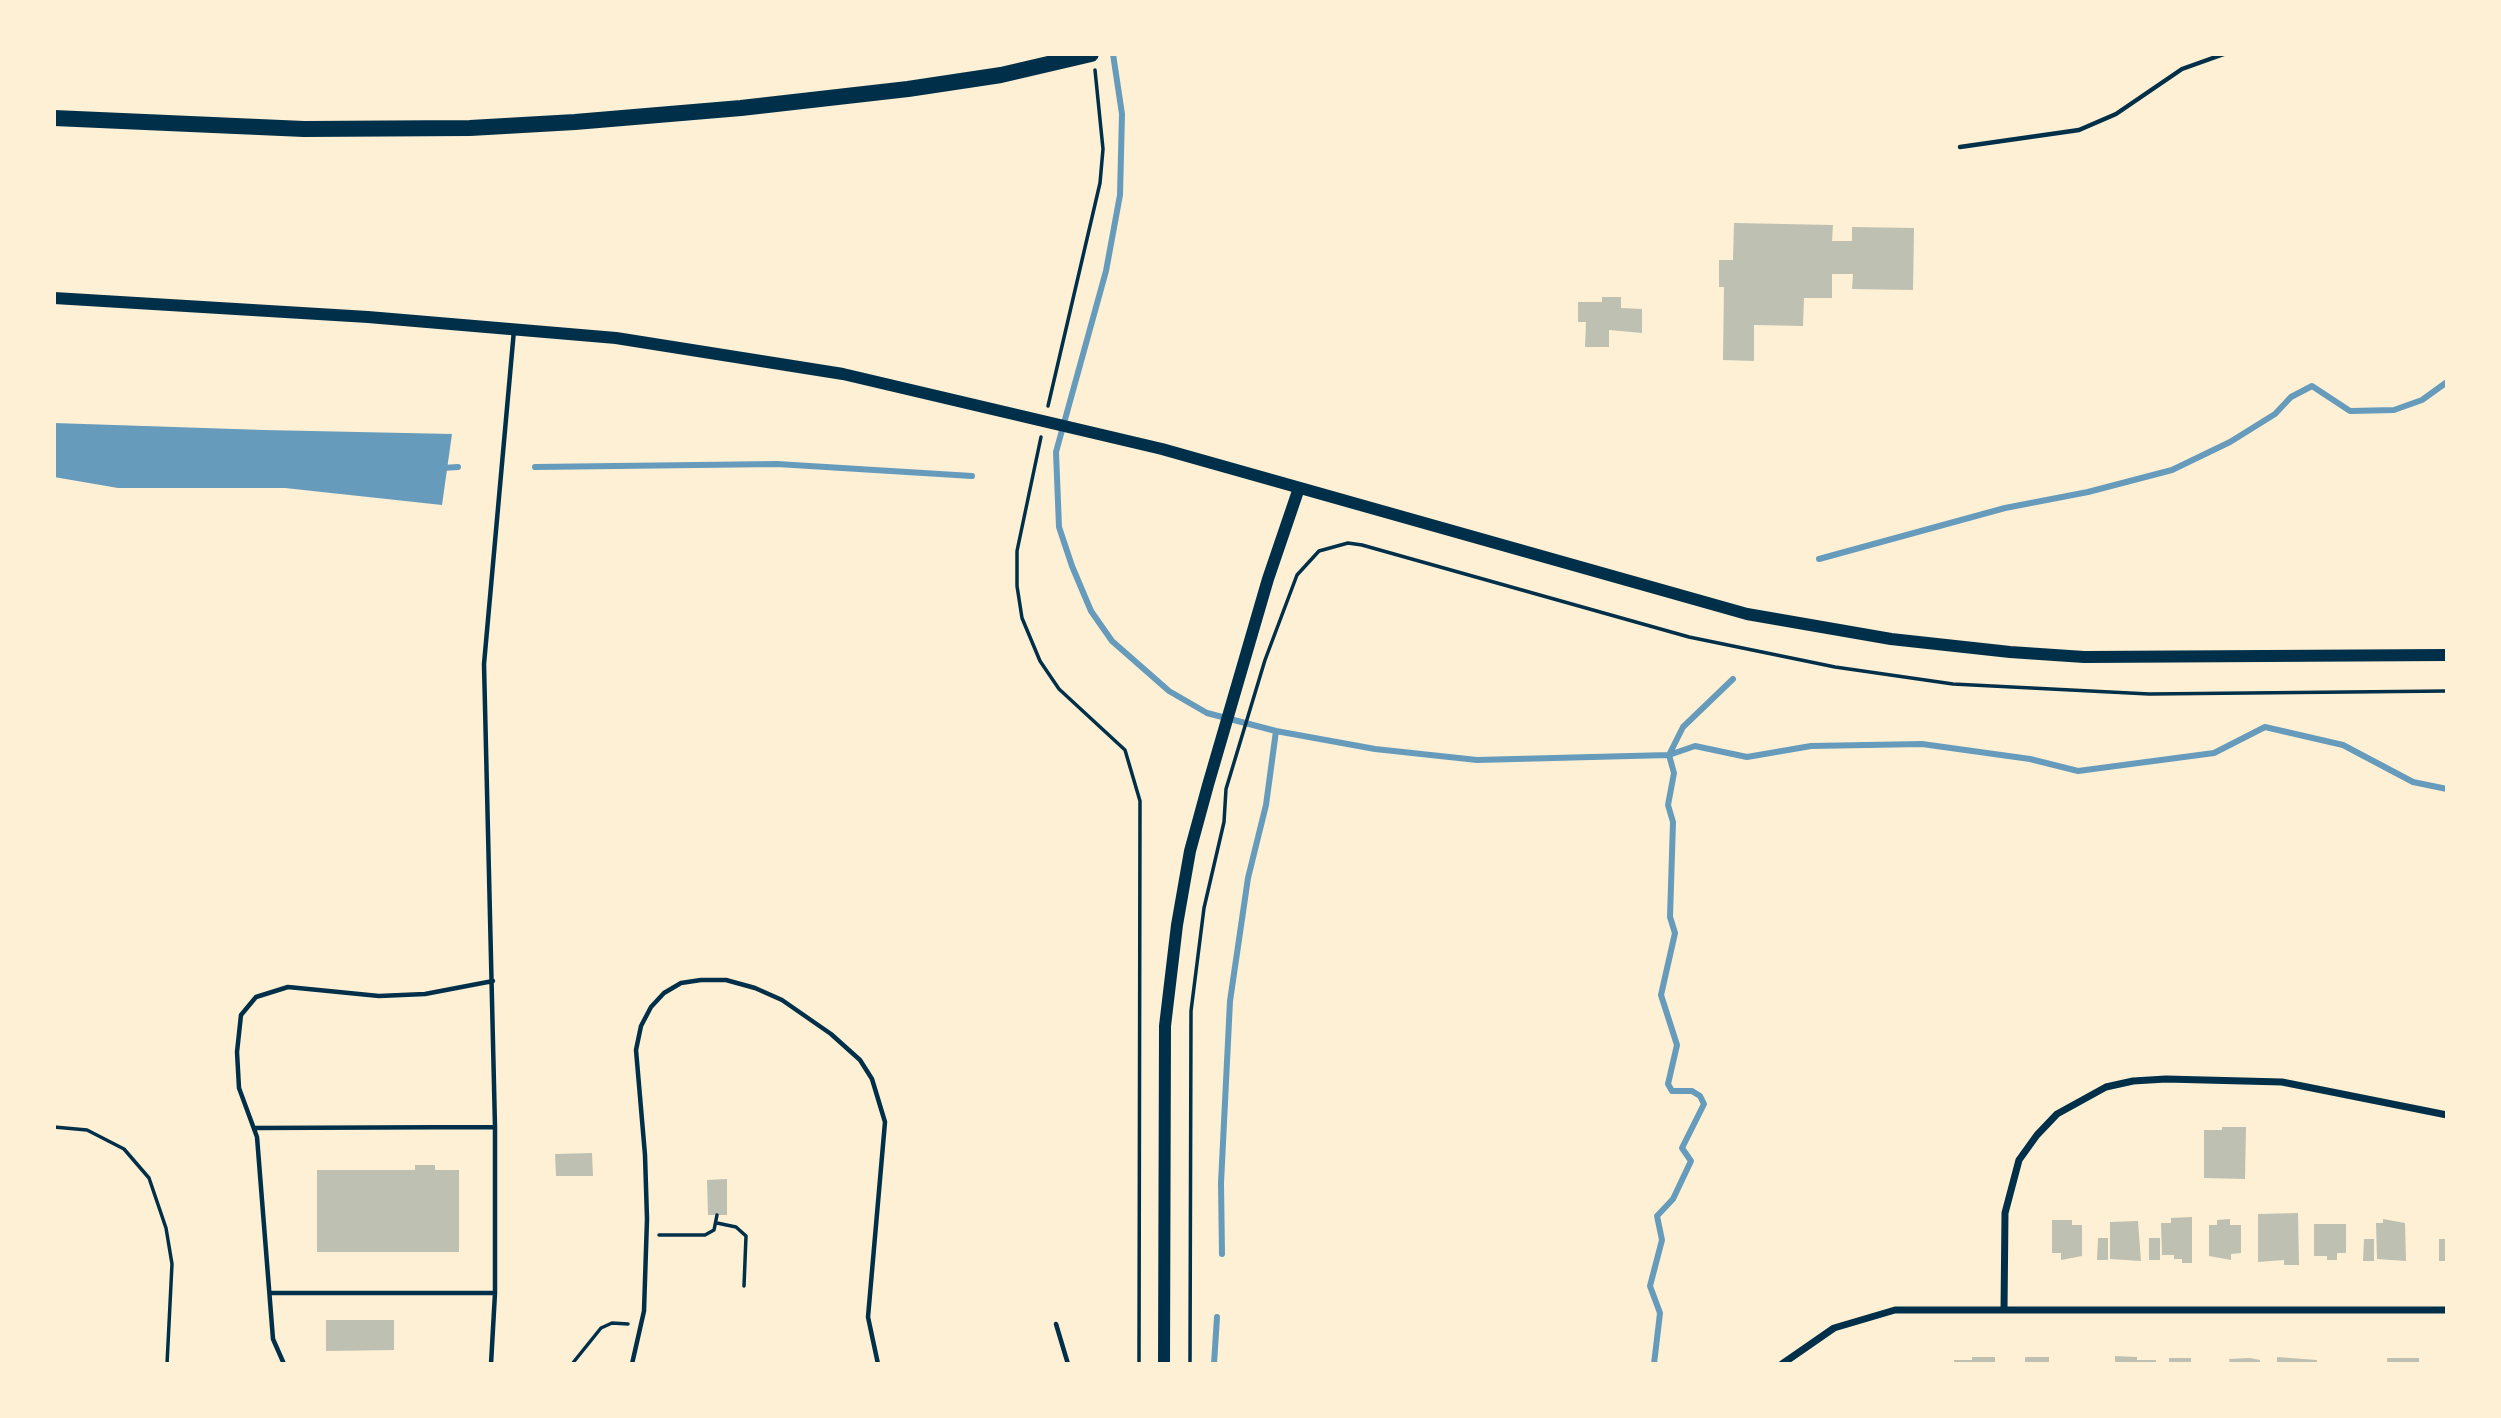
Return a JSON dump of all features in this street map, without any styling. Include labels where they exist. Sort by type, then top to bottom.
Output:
[{"type":"highway","points":[[54,118],[304,129],[523,125],[775,105],[908,89],[1093,61]]},
{"type":"main road","points":[[54,298],[514,329],[724,353],[843,373],[1162,449],[1724,608],[1891,639],[2010,652],[2095,657],[2447,655]]},
{"type":"main road","points":[[1164,1364],[1165,1026],[1182,890],[1208,785],[1268,579],[1299,488]]},
{"type":"street","points":[[2004,1310],[2005,1213],[2019,1160],[2036,1135],[2057,1114],[2106,1087],[2133,1081],[2166,1079],[2282,1082],[2447,1115]]},
{"type":"street","points":[[1782,1364],[1833,1328],[1884,1312],[2447,1310]]},
{"type":"lane","points":[[1960,147],[2079,130],[2116,114],[2182,69],[2224,54]]},
{"type":"lane","points":[[491,1364],[495,1293],[495,1127],[484,664],[514,329]]},
{"type":"lane","points":[[632,1364],[641,1325],[646,1234],[645,1155],[636,1050],[641,1026],[651,1007],[664,993],[681,983],[726,980],[755,988],[782,1000],[831,1034],[860,1060],[882,1103],[885,1122],[868,1317],[878,1364]]},
{"type":"lane","points":[[284,1364],[273,1339],[254,1128],[239,1088],[237,1052],[241,1015],[256,997],[288,987],[379,996],[425,994],[493,981]]},
{"type":"lane","points":[[254,1128],[495,1127]]},
{"type":"lane","points":[[270,1293],[495,1293]]},
{"type":"lane","points":[[1056,1324],[1068,1364]]},
{"type":"path","points":[[1047,412],[1100,183],[1103,149],[1093,61]]},
{"type":"path","points":[[1044,425],[1017,551],[1017,586],[1022,618],[1040,661],[1059,689],[1125,750],[1140,801],[1139,1364]]},
{"type":"path","points":[[1190,1364],[1191,1011],[1204,908],[1224,822],[1226,789],[1265,660]]},
{"type":"path","points":[[54,1127],[87,1129],[124,1149],[149,1178],[166,1228],[172,1264],[167,1364]]},
{"type":"path","points":[[646,1234],[698,1236],[713,1230],[717,1215]]},
{"type":"path","points":[[717,1223],[736,1227],[746,1236],[744,1286]]},
{"type":"path","points":[[572,1364],[601,1328],[612,1324],[641,1325]]},
{"type":"water","points":[[54,423],[452,434],[442,505],[285,488],[118,488],[54,477]]},
{"type":"building","points":[[1734,223],[1833,225],[1832,241],[1852,241],[1852,227],[1914,228],[1913,290],[1852,289],[1853,274],[1832,274],[1832,298],[1804,298],[1803,326],[1754,325],[1754,361],[1723,360],[1724,287],[1719,287],[1719,260],[1733,260]]},
{"type":"building","points":[[1602,297],[1621,297],[1621,308],[1642,309],[1642,333],[1609,330],[1609,347],[1585,347],[1586,322],[1578,322],[1578,302],[1602,302]]},
{"type":"building","points":[[2222,1127],[2246,1127],[2245,1179],[2204,1178],[2204,1130],[2222,1130]]},
{"type":"building","points":[[592,1153],[593,1176],[556,1176],[555,1154]]},
{"type":"building","points":[[415,1165],[435,1165],[435,1170],[459,1170],[459,1252],[317,1252],[317,1170],[415,1170]]},
{"type":"building","points":[[727,1179],[727,1215],[708,1215],[707,1180]]},
{"type":"building","points":[[2298,1213],[2299,1265],[2284,1265],[2284,1260],[2258,1262],[2258,1214]]},
{"type":"building","points":[[2192,1217],[2192,1263],[2182,1263],[2182,1259],[2174,1259],[2174,1255],[2162,1255],[2161,1223],[2171,1223],[2171,1218]]},
{"type":"building","points":[[2230,1219],[2230,1225],[2241,1225],[2241,1253],[2231,1254],[2231,1260],[2209,1256],[2209,1225],[2217,1225],[2217,1220]]},
{"type":"building","points":[[2383,1219],[2405,1223],[2406,1261],[2377,1259],[2376,1223],[2383,1223]]},
{"type":"building","points":[[2052,1220],[2072,1220],[2072,1225],[2082,1225],[2082,1256],[2061,1260],[2061,1253],[2052,1253]]},
{"type":"building","points":[[2138,1221],[2141,1261],[2110,1259],[2110,1222]]},
{"type":"building","points":[[2314,1224],[2346,1224],[2346,1253],[2337,1253],[2337,1260],[2327,1260],[2327,1256],[2314,1256]]},
{"type":"building","points":[[2098,1238],[2108,1238],[2108,1260],[2097,1260]]},
{"type":"building","points":[[2149,1238],[2160,1238],[2160,1260],[2149,1260]]},
{"type":"building","points":[[2364,1239],[2374,1239],[2374,1261],[2363,1261]]},
{"type":"building","points":[[2439,1239],[2447,1239],[2447,1261],[2439,1261]]},
{"type":"building","points":[[326,1320],[394,1320],[394,1350],[326,1351]]},
{"type":"building","points":[[2115,1356],[2156,1360],[2156,1364],[2115,1364]]},
{"type":"building","points":[[1972,1357],[1995,1357],[1995,1364],[1954,1364],[1954,1360],[1972,1360]]},
{"type":"building","points":[[2025,1357],[2049,1357],[2049,1364],[2025,1364]]},
{"type":"building","points":[[2277,1357],[2317,1360],[2317,1364],[2277,1364]]},
{"type":"building","points":[[2169,1358],[2191,1358],[2191,1364],[2169,1364]]},
{"type":"building","points":[[2387,1358],[2419,1358],[2419,1364],[2387,1364]]},
{"type":"building","points":[[2229,1359],[2260,1360],[2260,1364],[2230,1364]]},
{"type":"waterway","points":[[1113,54],[1122,114],[1120,195],[1106,271],[1056,452],[1059,527],[1091,611],[1112,641],[1169,691],[1207,713],[1276,731],[1375,749],[1477,760],[1669,755],[1695,746],[1747,757],[1811,746],[1922,744],[2030,759],[2078,771],[2214,753],[2265,727],[2343,745],[2413,782],[2447,789]]},
{"type":"waterway","points":[[1819,559],[2005,508],[2088,492],[2172,470],[2230,442],[2275,414],[2291,397],[2312,386],[2350,411],[2394,410],[2422,400],[2447,382]]},
{"type":"waterway","points":[[535,467],[777,464],[972,476]]},
{"type":"waterway","points":[[442,468],[458,467]]},
{"type":"waterway","points":[[1654,1364],[1660,1313],[1650,1286],[1662,1240],[1657,1216],[1673,1199],[1691,1161],[1682,1148],[1704,1104],[1700,1096],[1692,1091],[1672,1091],[1668,1084],[1677,1045],[1661,995],[1675,933],[1670,917],[1673,822],[1668,805],[1674,773],[1669,755],[1683,727],[1733,679]]},
{"type":"waterway","points":[[1222,1254],[1221,1183],[1230,1001],[1248,878],[1266,805],[1276,731]]},
{"type":"waterway","points":[[1214,1364],[1217,1317]]}]
